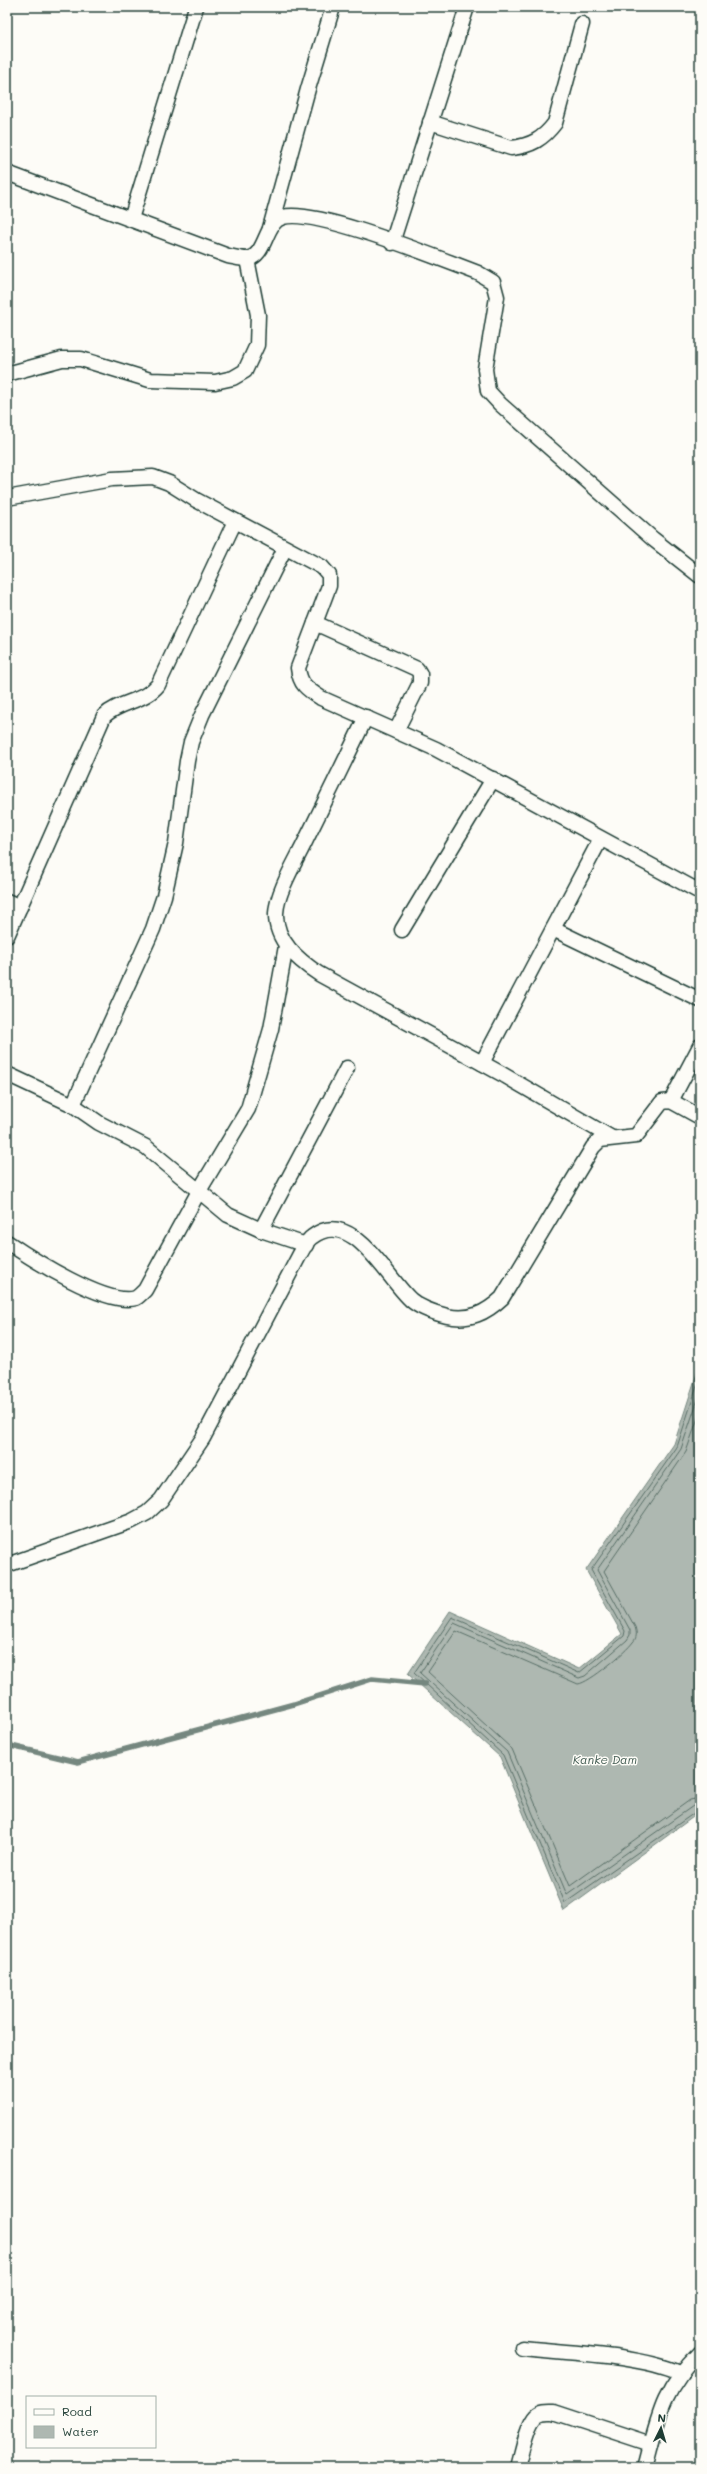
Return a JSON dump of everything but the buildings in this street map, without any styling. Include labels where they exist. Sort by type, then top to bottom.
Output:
[{"type":"street","points":[[131,219],[196,7]]},
{"type":"street","points":[[7,172],[228,256],[247,259],[257,254],[270,228],[308,89],[333,7]]},
{"type":"street","points":[[392,243],[467,7]]},
{"type":"street","points":[[430,122],[511,148],[524,147],[535,143],[547,134],[555,122],[582,24]]},
{"type":"street","points":[[270,228],[282,217],[312,218],[392,243],[478,273],[493,282],[497,297],[485,369],[488,391],[500,404],[653,539],[700,576]]},
{"type":"street","points":[[7,374],[62,359],[80,359],[150,380],[215,382],[233,378],[245,371],[257,346],[258,315],[247,259]]},
{"type":"street","points":[[7,498],[112,479],[153,477],[168,483],[322,567],[329,575],[330,586],[298,668],[299,680],[306,689],[321,698],[396,731],[493,779],[600,840],[700,892]]},
{"type":"street","points":[[7,936],[13,904],[104,716],[112,708],[143,698],[158,685],[236,521]]},
{"type":"street","points":[[73,1105],[155,923],[176,843],[191,742],[218,681],[285,548]]},
{"type":"street","points":[[315,623],[417,669],[420,674],[420,683],[396,731]]},
{"type":"street","points":[[366,717],[292,867],[276,912],[278,929],[286,946],[300,962],[319,974],[482,1063],[612,1138]]},
{"type":"street","points":[[402,930],[493,779]]},
{"type":"street","points":[[482,1063],[600,840]]},
{"type":"street","points":[[553,929],[700,1000]]},
{"type":"street","points":[[7,1242],[41,1265],[66,1278],[111,1296],[127,1299],[137,1297],[145,1290],[199,1191],[248,1109],[270,1029],[286,946]]},
{"type":"street","points":[[671,1101],[700,1046]]},
{"type":"street","points":[[261,1230],[347,1068]]},
{"type":"street","points":[[7,1074],[73,1105],[99,1123],[146,1147],[228,1214],[261,1230],[306,1245]]},
{"type":"street","points":[[7,1565],[132,1521],[147,1513],[161,1500],[203,1438],[311,1237],[323,1231],[335,1228],[363,1244],[412,1301],[433,1312],[454,1317],[476,1316],[489,1310],[502,1298],[593,1147],[600,1140],[612,1138],[625,1139],[636,1136],[662,1102],[671,1101],[700,1117]]},
{"type":"street","points":[[522,2348],[655,2364],[680,2374]]},
{"type":"street","points":[[645,2467],[658,2417],[667,2392],[680,2374],[700,2353]]},
{"type":"street","points":[[518,2467],[532,2423],[537,2415],[545,2412],[554,2412],[651,2444]]},
{"type":"water","name":"Kanke Dam","points":[[700,1364],[700,1812],[564,1911],[500,1757],[408,1674],[450,1611],[579,1669],[622,1634],[586,1570],[674,1444]]},
{"type":"waterway","points":[[7,1745],[78,1762],[294,1704],[372,1679],[425,1684]]}]
